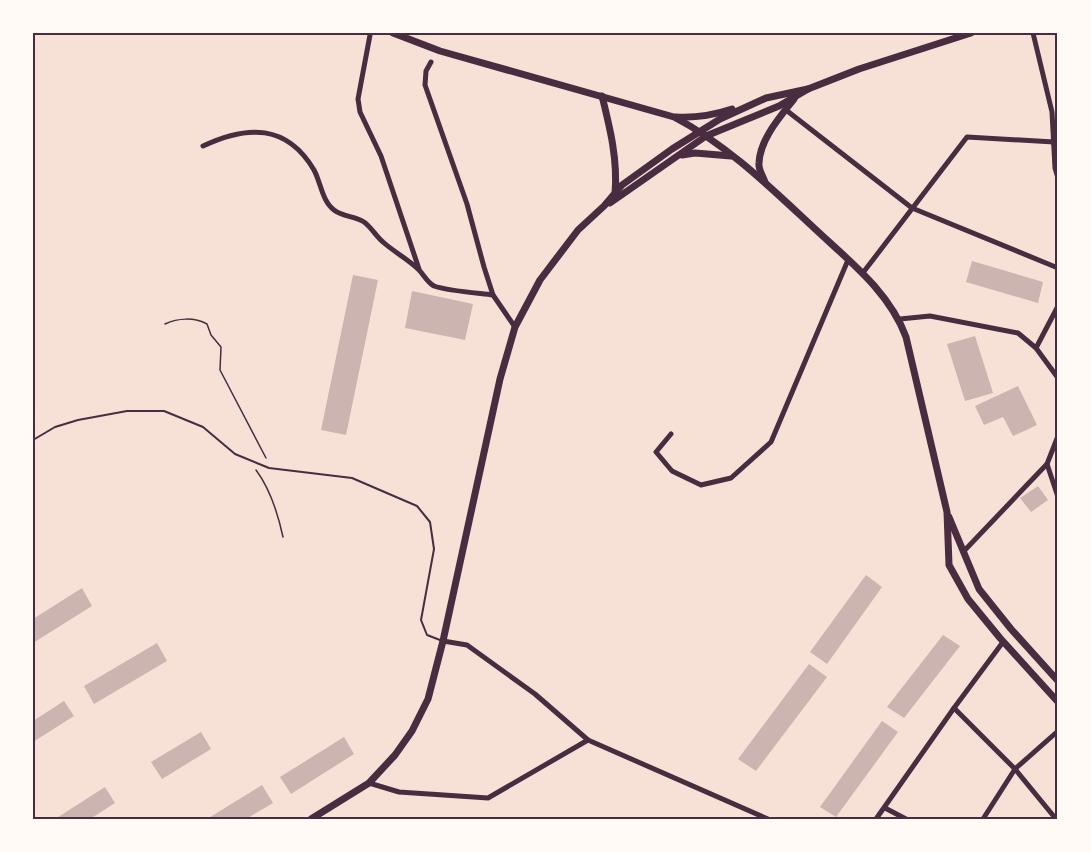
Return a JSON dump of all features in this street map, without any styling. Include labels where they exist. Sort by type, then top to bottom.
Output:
[{"type":"street","points":[[393,33],[459,56],[674,117],[706,136],[766,184],[884,296],[900,319],[909,346],[947,512],[949,565],[968,599],[1003,642],[1058,702]]},
{"type":"street","points":[[604,206],[706,136],[779,106],[808,89],[859,69],[971,33]]},
{"type":"street","points":[[1033,33],[1052,112],[1055,168],[1058,178]]},
{"type":"street","points":[[370,35],[358,99],[360,112],[381,156],[420,271],[424,279],[435,286],[493,295]]},
{"type":"street","points":[[431,62],[426,71],[425,85],[467,204],[483,267],[493,295],[515,327]]},
{"type":"street","points":[[674,117],[719,114],[766,98],[808,89]]},
{"type":"street","points":[[602,96],[613,146],[615,194]]},
{"type":"street","points":[[766,184],[758,165],[761,155],[770,131],[796,96]]},
{"type":"street","points":[[311,819],[369,783],[395,755],[412,730],[428,699],[443,641],[500,379],[515,327],[540,280],[578,230],[604,206],[622,185],[699,131],[766,98]]},
{"type":"street","points":[[786,110],[912,208],[1058,267]]},
{"type":"street","points":[[203,146],[223,136],[239,132],[260,131],[285,140],[309,163],[325,200],[333,210],[358,218],[367,224],[384,243],[420,271]]},
{"type":"street","points":[[862,274],[967,137],[1054,142]]},
{"type":"street","points":[[680,155],[695,153],[730,156]]},
{"type":"street","points":[[671,434],[656,452],[672,471],[701,485],[731,478],[771,442],[848,260]]},
{"type":"street","points":[[1036,348],[1058,306]]},
{"type":"street","points":[[900,319],[930,316],[1018,333],[1036,348],[1058,378]]},
{"type":"street","points":[[964,550],[1047,464],[1058,436]]},
{"type":"street","points":[[1047,464],[1058,497]]},
{"type":"street","points":[[947,512],[979,589],[1058,681]]},
{"type":"street","points":[[876,819],[1003,642],[1015,633]]},
{"type":"street","points":[[443,641],[467,645],[535,694],[588,740],[768,819]]},
{"type":"street","points":[[954,708],[1016,770],[1056,819]]},
{"type":"street","points":[[983,819],[1016,770],[1058,731]]},
{"type":"street","points":[[369,783],[399,792],[489,798],[588,740]]},
{"type":"street","points":[[885,808],[906,819]]},
{"type":"lane","points":[[33,440],[55,427],[78,420],[127,411],[164,411],[203,427],[235,454],[266,467],[352,478],[417,506],[430,522],[434,549],[421,620],[427,635],[443,641]]},
{"type":"path","points":[[165,324],[174,319],[199,319],[207,324],[211,335],[221,347],[220,370],[268,464],[266,467]]},
{"type":"path","points":[[249,460],[265,483],[279,518],[283,537]]},
{"type":"building","points":[[972,261],[1043,282],[1038,303],[966,282]]},
{"type":"building","points":[[353,275],[378,280],[346,435],[321,430]]},
{"type":"building","points":[[412,291],[473,304],[465,340],[405,328]]},
{"type":"building","points":[[975,336],[993,393],[965,401],[947,344]]},
{"type":"building","points":[[1018,386],[1037,425],[1013,436],[1003,417],[984,425],[975,406]]},
{"type":"building","points":[[1038,486],[1048,500],[1031,512],[1020,498]]},
{"type":"building","points":[[866,575],[882,587],[827,664],[810,652]]},
{"type":"building","points":[[82,588],[92,606],[33,643],[33,619]]},
{"type":"building","points":[[943,635],[960,646],[904,718],[887,707]]},
{"type":"building","points":[[157,643],[167,661],[94,704],[84,686]]},
{"type":"building","points":[[809,664],[827,677],[756,771],[738,759]]},
{"type":"building","points":[[64,701],[74,716],[33,742],[33,721]]},
{"type":"building","points":[[882,721],[898,732],[836,817],[820,807]]},
{"type":"building","points":[[201,732],[211,749],[162,779],[151,762]]},
{"type":"building","points":[[344,737],[354,754],[291,794],[280,777]]},
{"type":"building","points":[[262,785],[273,803],[246,819],[207,819]]},
{"type":"building","points":[[105,787],[115,803],[90,819],[55,819]]}]
